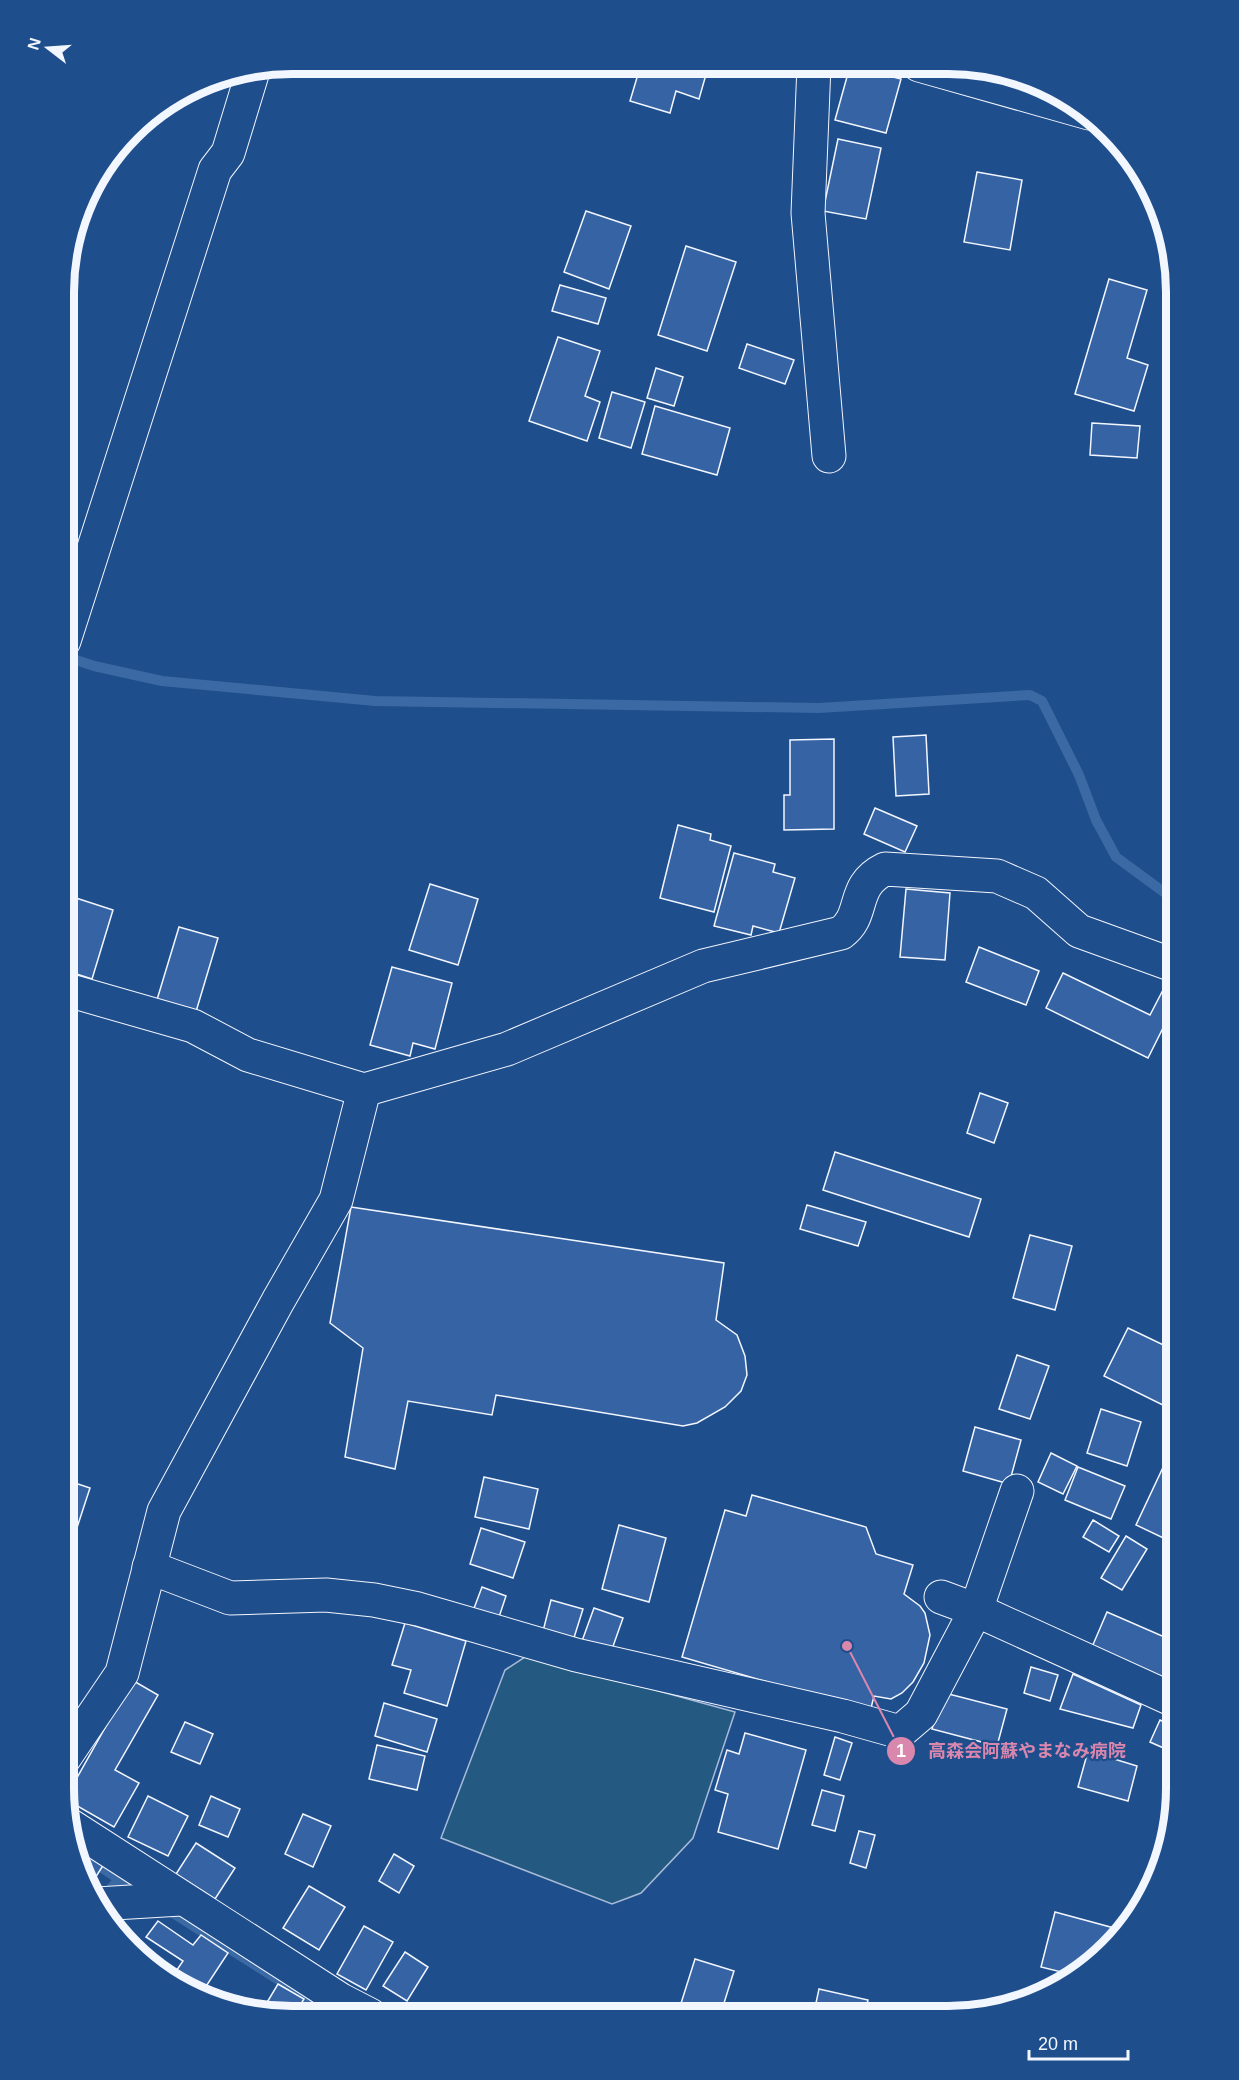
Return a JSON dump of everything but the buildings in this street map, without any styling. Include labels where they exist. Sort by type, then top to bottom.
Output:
[{"type":"street","points":[[813,74],[807,213],[828,456]]},
{"type":"street","points":[[951,74],[1058,104]]},
{"type":"street","points":[[74,612],[215,170],[228,153],[251,78]]},
{"type":"street","points":[[74,992],[193,1026],[248,1055],[364,1090],[507,1049],[703,966],[841,933],[851,926],[862,888],[875,874],[885,869],[998,876],[1036,893],[1079,931],[1166,962]]},
{"type":"street","points":[[74,1744],[122,1673],[164,1510],[336,1200],[364,1090]]},
{"type":"street","points":[[149,1567],[231,1598],[326,1595],[374,1600],[418,1609],[576,1654],[843,1716],[900,1732],[921,1714],[976,1610],[1017,1491]]},
{"type":"street","points":[[941,1597],[976,1610],[1166,1696]]},
{"type":"street","points":[[78,1831],[181,1899],[352,2006]]},
{"type":"street","points":[[107,1903],[181,1899]]},
{"type":"shaded area","points":[[528,1655],[735,1712],[693,1838],[641,1893],[612,1904],[441,1838],[505,1670]]},
{"type":"waterway","points":[[74,659],[162,681],[375,701],[819,708],[1030,695],[1042,701],[1079,775],[1096,820],[1116,857],[1166,894]]},
{"type":"waterway","points":[[85,1857],[119,1879],[103,1898]]},
{"type":"waterway","points":[[119,1879],[141,1893]]},
{"type":"waterway","points":[[165,1908],[320,2006]]},
{"type":"place","name":"高森会阿蘇やまなみ病院","points":[[847,1646]]}]
